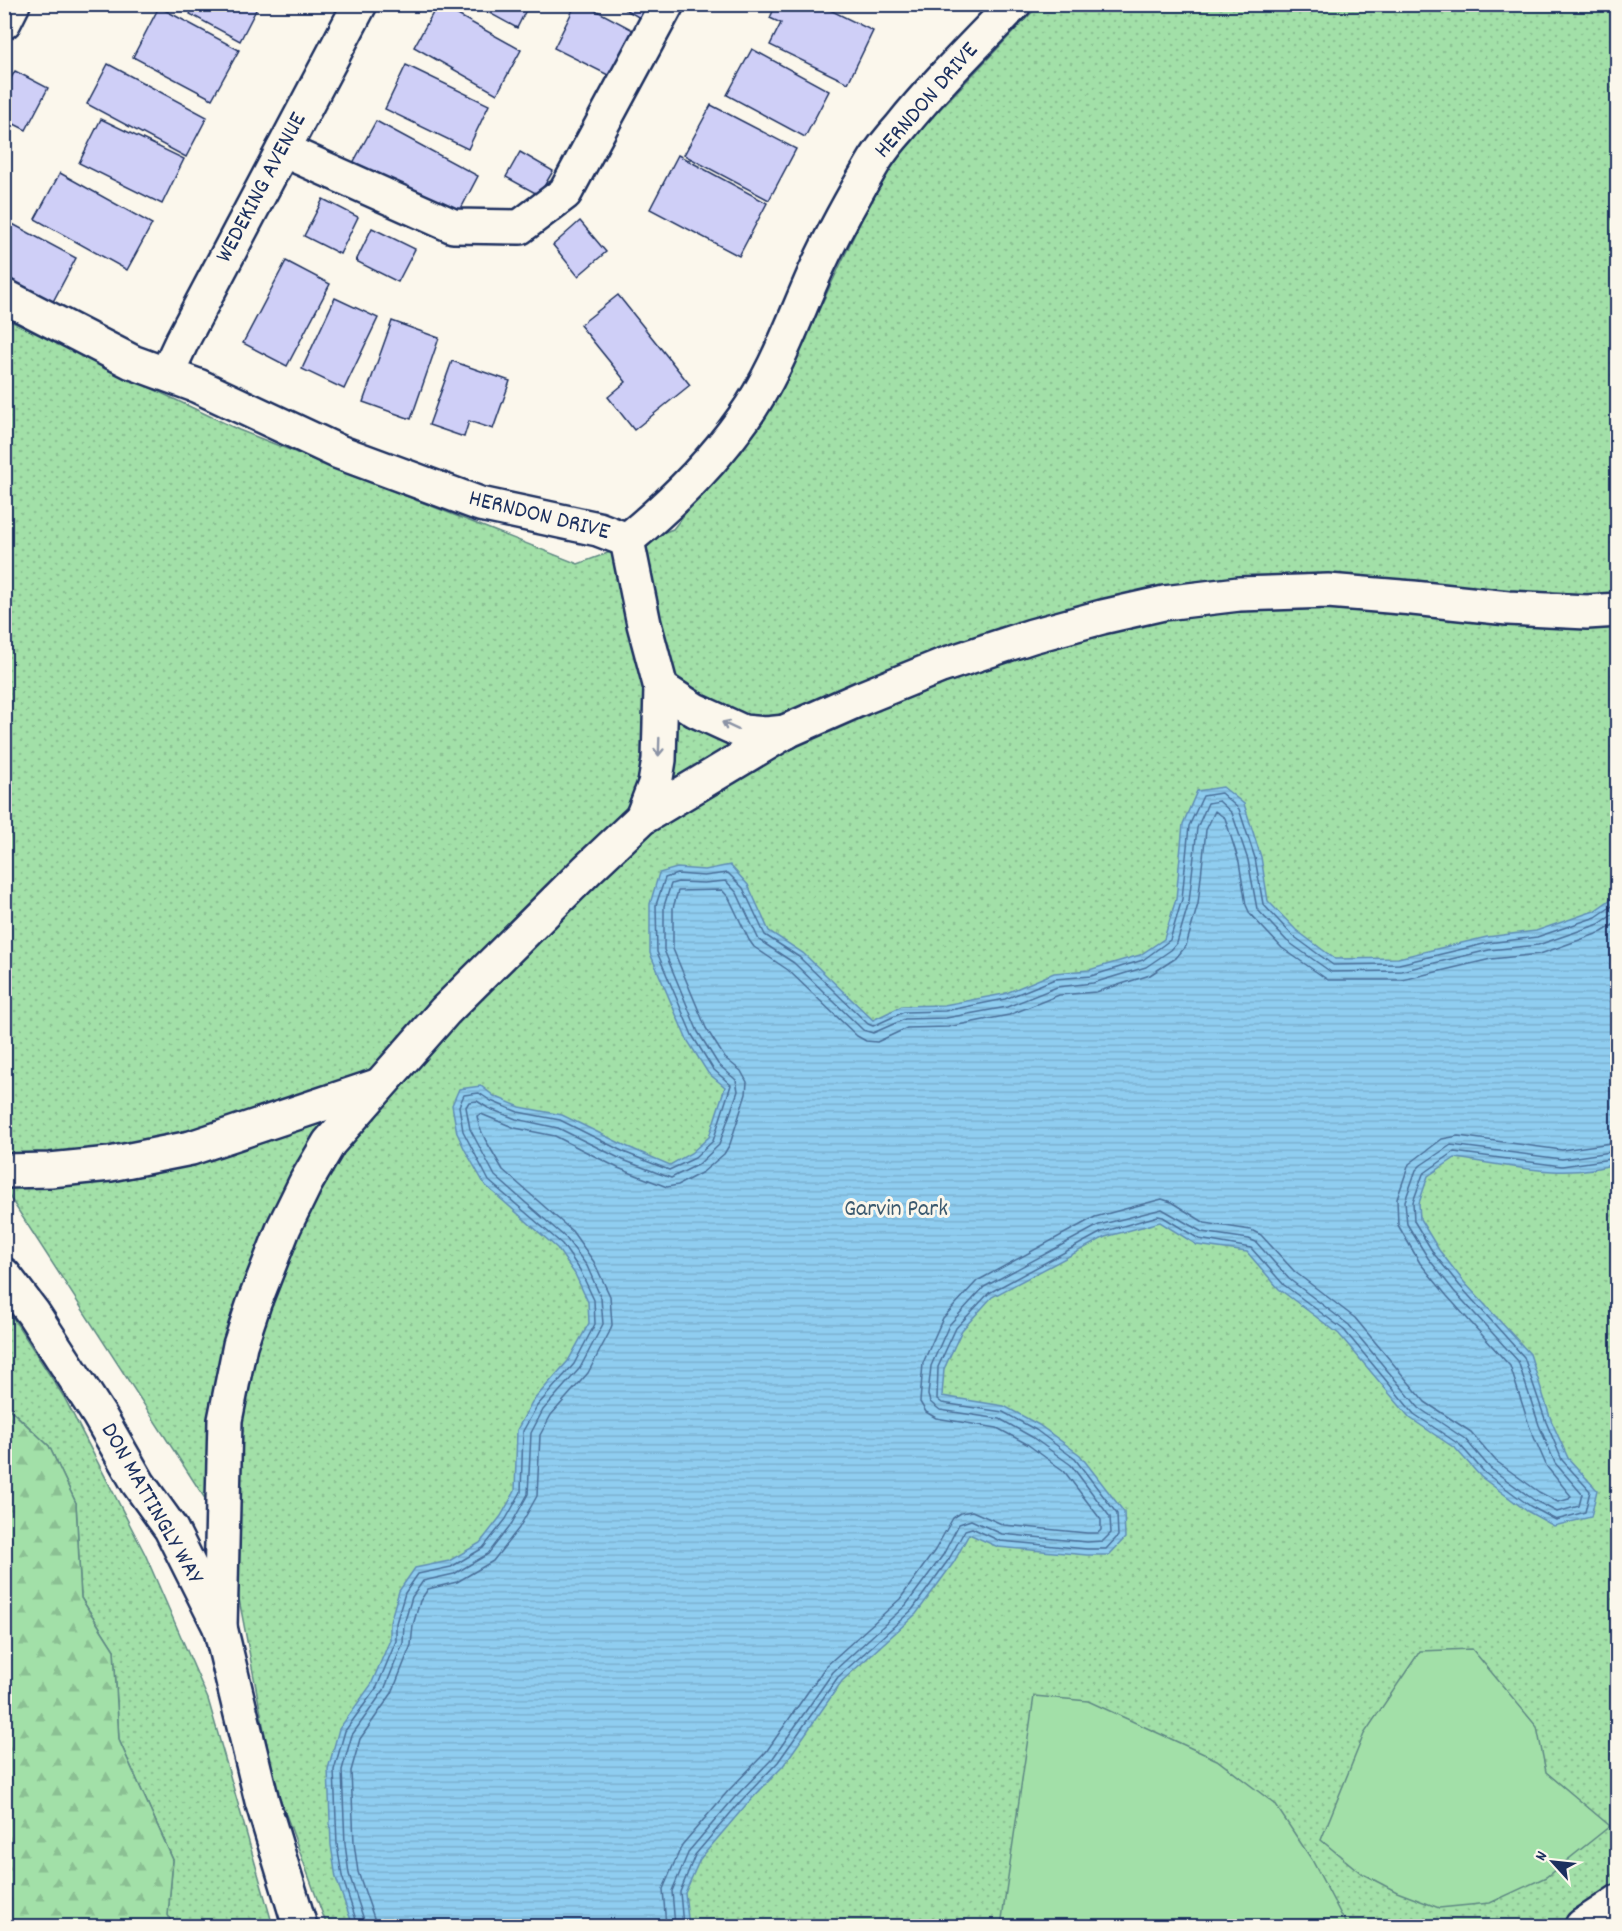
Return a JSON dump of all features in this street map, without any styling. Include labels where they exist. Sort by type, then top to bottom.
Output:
[{"type":"street","points":[[4,22],[14,4]]},
{"type":"street","name":"WEDEKING AVENUE","points":[[167,373],[360,4]]},
{"type":"street","points":[[283,150],[453,226],[520,226],[565,193],[668,4]]},
{"type":"street","name":"HERNDON DRIVE","points":[[4,297],[132,362],[167,373],[339,452],[480,504],[598,529],[627,540],[704,470],[744,418],[770,375],[850,201],[877,157],[928,92],[1014,4]]},
{"type":"street","points":[[627,540],[644,624],[661,688],[659,760],[655,784],[642,818]]},
{"type":"street","points":[[220,1628],[225,1420],[240,1345],[254,1303],[284,1227],[306,1182],[329,1143],[445,1011],[588,868],[642,818],[787,731],[862,698],[941,666],[1032,636],[1164,603],[1239,594],[1328,591],[1508,608],[1587,612],[1617,610]]},
{"type":"street","points":[[661,688],[695,710],[743,732],[766,734],[787,731]]},
{"type":"street","points":[[4,1171],[50,1170],[110,1164],[191,1148],[377,1086]]},
{"type":"street","name":"DON MATTINGLY WAY","points":[[4,1275],[33,1313],[99,1415],[138,1483],[171,1529],[220,1628],[262,1802],[300,1926]]},
{"type":"street","points":[[1582,1926],[1617,1902]]},
{"type":"green space","name":"Garvin Park","points":[[1039,5],[1617,5],[1617,1926],[327,1926],[274,1782],[226,1531],[5,1190],[4,318],[239,430],[578,564],[673,529],[779,394],[888,164]]},
{"type":"green space","points":[[4,1304],[64,1397],[145,1554],[208,1699],[273,1926],[173,1926],[168,1915],[173,1860],[119,1740],[114,1650],[81,1598],[76,1503],[49,1446],[5,1404]]},
{"type":"green space","points":[[4,1404],[49,1446],[76,1503],[81,1598],[114,1650],[119,1740],[173,1860],[168,1915],[173,1926],[5,1926]]},
{"type":"green space","points":[[1472,1649],[1537,1727],[1546,1772],[1610,1826],[1546,1877],[1490,1903],[1439,1908],[1397,1892],[1361,1873],[1321,1840],[1364,1734],[1420,1651]]},
{"type":"green space","points":[[1034,1696],[1088,1701],[1217,1760],[1275,1804],[1312,1860],[1347,1926],[1001,1926]]},
{"type":"water","points":[[1223,787],[1244,804],[1261,857],[1268,901],[1296,930],[1335,959],[1398,958],[1487,937],[1536,931],[1594,911],[1617,895],[1617,1163],[1577,1171],[1557,1171],[1455,1158],[1428,1176],[1419,1203],[1420,1219],[1439,1250],[1464,1282],[1530,1354],[1551,1420],[1568,1458],[1597,1490],[1591,1517],[1554,1526],[1527,1511],[1481,1477],[1456,1449],[1410,1418],[1339,1334],[1279,1289],[1247,1252],[1197,1245],[1160,1222],[1105,1237],[992,1297],[962,1330],[944,1369],[942,1396],[1004,1406],[1039,1425],[1080,1455],[1124,1512],[1125,1538],[1109,1555],[998,1547],[969,1534],[954,1562],[916,1614],[842,1681],[783,1766],[700,1859],[685,1893],[689,1926],[353,1926],[336,1878],[331,1845],[328,1769],[339,1729],[371,1685],[390,1640],[390,1622],[399,1591],[415,1568],[449,1561],[480,1543],[501,1516],[515,1491],[517,1430],[532,1402],[568,1361],[589,1323],[588,1302],[575,1274],[557,1248],[485,1185],[465,1150],[457,1133],[452,1105],[459,1089],[481,1086],[494,1096],[520,1107],[562,1115],[670,1165],[691,1153],[709,1137],[725,1087],[708,1073],[686,1038],[650,953],[650,904],[659,873],[677,868],[705,870],[730,865],[748,885],[769,931],[803,953],[873,1020],[902,1006],[944,1005],[1004,994],[1054,973],[1089,970],[1140,955],[1164,939],[1176,899],[1183,824],[1197,791]]},
{"type":"building","points":[[195,4],[259,4],[240,41],[190,14]]},
{"type":"building","points":[[438,4],[521,50],[497,94],[414,47]]},
{"type":"building","points":[[473,4],[529,4],[517,28]]},
{"type":"building","points":[[576,4],[584,4],[633,30],[610,76],[554,48]]},
{"type":"building","points":[[616,4],[654,4],[645,21]]},
{"type":"building","points":[[776,4],[818,4],[873,31],[848,83],[770,45],[781,23],[770,18]]},
{"type":"building","points":[[159,7],[239,50],[212,99],[133,57]]},
{"type":"building","points":[[752,49],[829,91],[805,137],[727,95]]},
{"type":"building","points":[[108,64],[207,117],[186,157],[87,104]]},
{"type":"building","points":[[406,65],[489,105],[468,149],[385,109]]},
{"type":"building","points":[[15,71],[48,88],[26,130],[4,119],[4,90]]},
{"type":"building","points":[[711,105],[796,149],[769,200],[684,155]]},
{"type":"building","points":[[101,119],[184,159],[162,204],[79,163]]},
{"type":"building","points":[[376,121],[478,176],[455,220],[352,165]]},
{"type":"building","points":[[520,152],[553,171],[539,195],[506,177]]},
{"type":"building","points":[[678,155],[767,203],[739,256],[650,209]]},
{"type":"building","points":[[60,173],[152,224],[127,270],[35,219]]},
{"type":"building","points":[[323,199],[358,217],[340,254],[304,236]]},
{"type":"building","points":[[5,220],[76,258],[48,311],[4,288]]},
{"type":"building","points":[[580,221],[606,252],[578,276],[553,245]]},
{"type":"building","points":[[372,228],[415,249],[398,282],[356,261]]},
{"type":"building","points":[[286,261],[330,284],[287,366],[243,343]]},
{"type":"building","points":[[618,295],[690,385],[634,430],[608,397],[626,382],[580,325]]},
{"type":"building","points":[[335,298],[378,318],[344,389],[302,369]]},
{"type":"building","points":[[392,321],[439,338],[411,419],[363,402]]},
{"type":"building","points":[[452,361],[510,381],[493,429],[469,421],[464,437],[429,425]]}]
